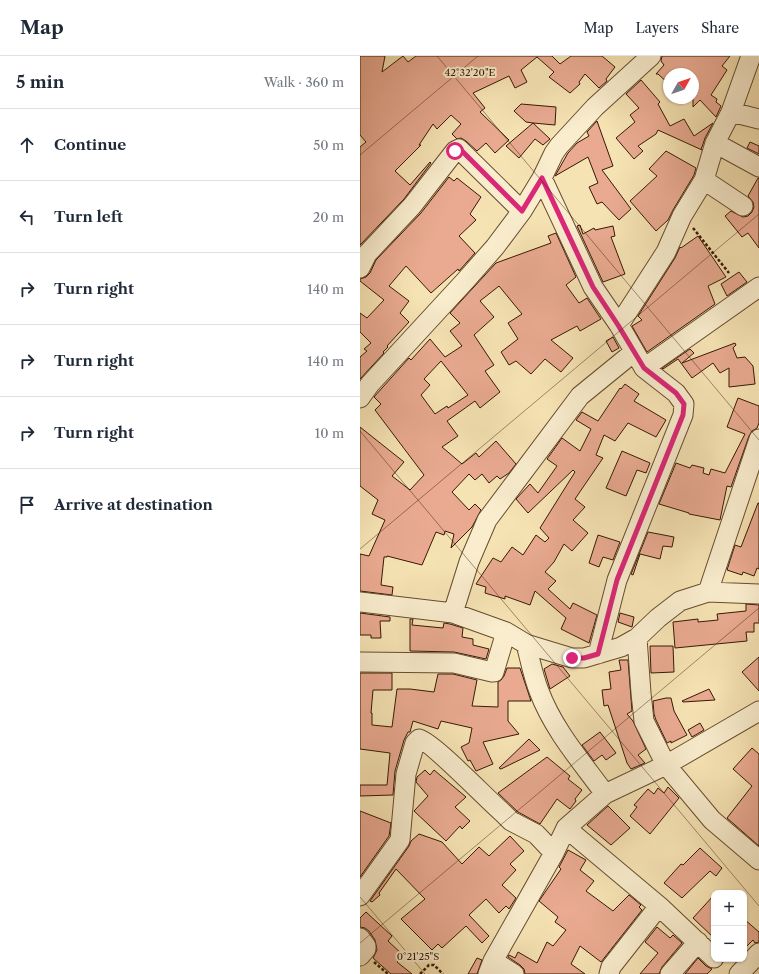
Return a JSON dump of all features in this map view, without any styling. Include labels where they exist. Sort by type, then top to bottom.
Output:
[{"type":"street","points":[[363,384],[465,281],[495,247],[522,211],[542,178],[554,153],[582,120],[651,56]]},
{"type":"street","points":[[618,325],[666,252],[682,216],[704,180],[715,143],[731,112],[751,56]]},
{"type":"street","points":[[731,112],[759,119]]},
{"type":"street","points":[[715,143],[759,167]]},
{"type":"street","points":[[360,268],[367,254],[412,206],[455,151],[459,149],[522,211]]},
{"type":"street","points":[[542,178],[593,287],[644,368],[676,393],[684,404],[683,415],[617,580],[598,654]]},
{"type":"street","points":[[704,180],[743,206]]},
{"type":"street","points":[[644,368],[759,287]]},
{"type":"street","points":[[453,613],[469,562],[487,520],[580,396],[634,352]]},
{"type":"street","points":[[708,592],[759,438]]},
{"type":"street","points":[[360,602],[453,613],[506,632],[526,644],[572,658],[584,658],[621,647],[637,638],[658,618],[680,601],[708,592],[759,594]]},
{"type":"street","points":[[360,662],[454,663],[494,672],[506,632]]},
{"type":"street","points":[[637,638],[644,721],[666,765],[712,820],[759,860]]},
{"type":"street","points":[[526,644],[539,691],[557,729],[605,794]]},
{"type":"street","points":[[514,974],[491,967],[554,853],[566,828],[605,794],[666,765],[759,711]]},
{"type":"street","points":[[360,896],[400,840],[406,774],[415,743],[419,739],[423,740],[436,751],[502,814],[511,821],[536,834],[554,853]]},
{"type":"street","points":[[566,828],[659,906],[711,954]]},
{"type":"street","points":[[609,974],[611,967],[659,906]]},
{"type":"street","points":[[360,938],[366,946],[366,949],[360,956]]},
{"type":"street","points":[[670,974],[698,942]]},
{"type":"street","points":[[739,974],[759,953]]},
{"type":"street","points":[[719,962],[731,974]]},
{"type":"path","points":[[682,216],[729,273]]},
{"type":"path","points":[[420,974],[429,965],[434,965],[443,974]]},
{"type":"building","points":[[360,56],[385,56],[382,72],[403,56],[408,62],[416,56],[552,56],[560,64],[571,56],[602,56],[615,67],[606,79],[607,81],[599,88],[585,74],[579,82],[580,84],[570,93],[549,77],[554,72],[537,57],[521,70],[527,82],[515,88],[509,76],[473,93],[485,108],[480,112],[509,140],[495,153],[486,143],[477,151],[466,141],[461,138],[457,139],[452,134],[461,124],[451,115],[437,129],[433,124],[419,145],[421,145],[395,171],[410,185],[430,162],[431,163],[404,199],[360,245],[360,147],[366,142],[360,135]]},
{"type":"building","points":[[662,56],[730,56],[722,66],[727,70],[711,95],[717,99],[716,102],[721,106],[716,117],[700,100],[699,101],[699,68],[663,68],[663,79],[656,74],[664,65],[661,61]]},
{"type":"building","points":[[641,80],[660,102],[658,104],[670,126],[684,119],[694,136],[713,123],[705,138],[701,148],[702,150],[658,130],[656,134],[638,146],[643,151],[634,159],[616,138],[635,122],[630,115],[639,108],[626,94]]},
{"type":"building","points":[[521,104],[556,107],[555,125],[526,122],[514,111]]},
{"type":"building","points":[[597,121],[613,166],[602,170],[631,209],[619,220],[602,202],[597,204],[589,187],[598,183],[588,157],[555,176],[568,153],[577,143],[589,136],[587,132]]},
{"type":"building","points":[[533,123],[550,139],[543,145],[535,139],[519,158],[506,146]]},
{"type":"building","points":[[750,142],[759,146],[759,154],[747,148]]},
{"type":"building","points":[[666,151],[696,168],[694,175],[668,220],[656,231],[630,201],[657,176],[649,169]]},
{"type":"building","points":[[449,177],[454,181],[457,178],[481,197],[470,214],[476,220],[459,236],[475,253],[459,271],[458,269],[431,293],[406,266],[389,286],[409,301],[400,313],[409,322],[387,346],[388,347],[383,352],[384,353],[360,379],[360,357],[367,351],[364,349],[371,343],[360,332],[360,313],[367,318],[384,300],[360,281],[360,279],[366,277],[370,273],[376,260],[421,213]]},
{"type":"building","points":[[758,178],[759,248],[748,233],[742,237],[725,216],[731,211],[743,217],[748,216],[752,212],[754,207],[753,202],[748,196]]},
{"type":"building","points":[[580,225],[583,234],[594,228],[595,230],[613,226],[615,236],[611,237],[625,274],[603,282],[577,226]]},
{"type":"building","points":[[556,233],[576,277],[566,285],[579,303],[587,298],[601,319],[580,331],[577,326],[551,340],[573,358],[561,372],[545,359],[531,374],[516,361],[509,365],[501,352],[518,339],[508,323],[522,314],[499,286],[480,301],[494,317],[474,335],[494,365],[485,371],[500,392],[480,408],[475,401],[447,421],[458,436],[442,447],[462,464],[476,453],[479,457],[496,441],[516,464],[509,473],[500,479],[497,476],[489,483],[482,474],[475,480],[469,474],[452,492],[469,510],[475,504],[481,510],[472,527],[451,548],[454,534],[445,531],[444,535],[436,532],[422,565],[387,556],[384,557],[381,585],[393,587],[392,595],[360,591],[360,554],[369,556],[385,520],[372,514],[378,500],[360,486],[360,427],[404,462],[392,476],[410,490],[424,475],[375,410],[381,404],[374,397],[409,358],[411,360],[430,339],[445,357],[462,346],[450,331],[460,323],[450,313],[496,263],[551,243],[548,236]],"holes":[[[441,361],[468,395],[448,408],[447,406],[435,414],[421,395],[430,385],[424,379]]]},
{"type":"building","points":[[698,236],[726,277],[708,286],[715,304],[647,352],[632,326],[642,320],[638,316],[675,258],[680,247],[681,248]]},
{"type":"building","points":[[739,272],[747,282],[727,296],[721,284]]},
{"type":"building","points":[[613,337],[619,348],[612,352],[606,341]]},
{"type":"building","points":[[735,343],[736,345],[733,348],[737,358],[745,357],[753,366],[755,384],[729,387],[729,368],[720,373],[713,363],[692,378],[678,359],[663,369],[662,368],[690,349],[694,353],[682,363]]},
{"type":"building","points":[[625,384],[639,394],[634,401],[666,420],[656,437],[628,423],[615,441],[604,435],[596,455],[603,458],[575,499],[585,507],[573,520],[588,533],[572,551],[564,544],[554,562],[545,572],[556,581],[548,589],[570,609],[573,603],[597,615],[589,643],[561,629],[566,618],[535,591],[530,605],[505,596],[505,599],[485,593],[486,587],[476,584],[493,558],[501,562],[512,547],[523,555],[536,535],[545,542],[549,538],[540,528],[575,472],[573,470],[528,513],[516,499],[530,484],[538,493],[557,466],[547,459],[562,438],[580,451],[591,429],[576,420],[582,412],[598,421],[620,388],[621,389]]},
{"type":"building","points":[[738,398],[759,406],[759,423],[757,428],[752,431],[749,436],[731,487],[727,486],[720,520],[689,514],[659,504],[676,463],[690,468],[692,465],[704,468],[703,473],[709,475],[711,469],[725,473],[745,434],[727,427]]},
{"type":"building","points":[[622,451],[650,463],[646,473],[637,470],[626,496],[606,488]]},
{"type":"building","points":[[758,503],[759,569],[757,568],[754,576],[743,572],[742,575],[727,570],[735,545],[741,547]]},
{"type":"building","points":[[648,532],[674,537],[672,547],[663,546],[660,559],[640,554],[633,575],[631,574]]},
{"type":"building","points":[[598,535],[620,542],[613,560],[603,557],[599,567],[589,563]]},
{"type":"building","points":[[746,604],[759,605],[759,623],[754,623],[754,632],[746,632],[747,641],[675,648],[673,622],[698,619],[698,622],[718,620],[717,614],[746,611]]},
{"type":"building","points":[[360,613],[390,617],[390,621],[380,621],[381,638],[371,638],[371,635],[360,635]]},
{"type":"building","points":[[620,613],[634,617],[632,627],[618,622]]},
{"type":"building","points":[[410,619],[413,619],[412,625],[443,628],[444,623],[463,628],[462,637],[473,639],[473,645],[489,649],[486,659],[454,652],[410,651]]},
{"type":"building","points":[[650,646],[673,646],[674,672],[651,673]]},
{"type":"building","points":[[759,657],[759,691],[742,672]]},
{"type":"building","points":[[619,660],[628,660],[632,711],[627,714],[633,721],[646,749],[638,755],[645,763],[631,769],[627,763],[608,705],[604,706],[602,690],[611,689],[609,672],[621,670]]},
{"type":"building","points":[[552,664],[563,667],[570,676],[550,689],[544,669]]},
{"type":"building","points":[[507,668],[520,668],[531,701],[508,701],[508,721],[519,734],[483,742],[493,764],[476,771],[470,760],[468,761],[461,747],[469,743],[472,728],[441,721],[438,729],[413,721],[410,732],[408,732],[404,740],[395,771],[393,795],[360,796],[360,785],[387,785],[390,753],[360,749],[360,673],[392,673],[392,690],[373,690],[371,713],[372,725],[392,727],[397,689],[434,692],[438,674],[453,674],[477,680],[472,706],[498,707],[498,682],[504,676]]},
{"type":"building","points":[[709,689],[715,700],[682,701]]},
{"type":"building","points":[[671,698],[674,711],[687,735],[671,743],[671,741],[667,743],[654,714],[653,701]]},
{"type":"building","points":[[700,723],[704,730],[692,737],[688,730]]},
{"type":"building","points":[[600,732],[616,753],[606,760],[602,755],[594,761],[582,745]]},
{"type":"building","points":[[529,739],[540,750],[501,769],[499,768]]},
{"type":"building","points":[[752,748],[759,754],[759,846],[727,818],[752,786],[733,769]]},
{"type":"building","points":[[547,757],[570,776],[568,779],[582,790],[570,809],[557,799],[540,824],[518,812],[498,793]]},
{"type":"building","points":[[425,770],[430,775],[434,770],[466,797],[455,807],[470,821],[462,829],[460,826],[446,841],[414,811],[428,796],[416,782],[417,777]]},
{"type":"building","points":[[668,787],[679,798],[650,834],[630,816],[637,807],[634,805],[648,789],[654,794],[658,788],[664,793]]},
{"type":"building","points":[[608,806],[630,828],[611,845],[587,825]]},
{"type":"building","points":[[360,811],[391,823],[389,836],[360,877]]},
{"type":"building","points":[[419,834],[442,842],[462,864],[479,847],[489,856],[510,836],[524,851],[510,864],[516,870],[502,885],[516,898],[509,909],[506,906],[499,913],[486,899],[469,915],[489,936],[482,943],[466,926],[442,948],[438,944],[432,950],[401,919],[425,899],[396,869],[379,893],[380,895],[372,902],[370,901],[411,841]]},
{"type":"building","points":[[700,848],[722,868],[716,876],[710,871],[682,898],[664,883],[681,864],[683,865]]},
{"type":"building","points":[[568,850],[586,860],[580,870],[594,881],[586,891],[613,911],[629,895],[641,905],[639,907],[642,910],[601,962],[580,946],[571,964],[585,974],[525,974],[524,969],[508,957],[509,955],[515,958],[518,952],[537,963],[547,942],[553,946],[566,930],[555,922],[558,917],[539,901],[561,869],[559,867]]},
{"type":"building","points":[[711,898],[711,935],[693,918]]},
{"type":"building","points":[[366,912],[392,936],[388,941],[403,955],[397,962],[412,974],[391,974],[373,958],[377,950],[375,940],[369,931],[360,927],[360,918]]},
{"type":"building","points":[[747,922],[759,932],[759,942],[755,943],[753,940],[747,946]]},
{"type":"building","points":[[657,927],[670,938],[673,935],[682,943],[662,967],[659,974],[640,974],[658,953],[645,942]]},
{"type":"building","points":[[477,958],[482,960],[477,974],[468,974]]},
{"type":"building","points":[[698,958],[706,966],[712,969],[707,974],[685,974]]},
{"type":"route","points":[[455,151],[459,149],[462,151],[522,211],[542,178],[593,287],[644,368],[676,393],[684,404],[683,415],[617,580],[598,654],[584,658],[572,658]]}]
